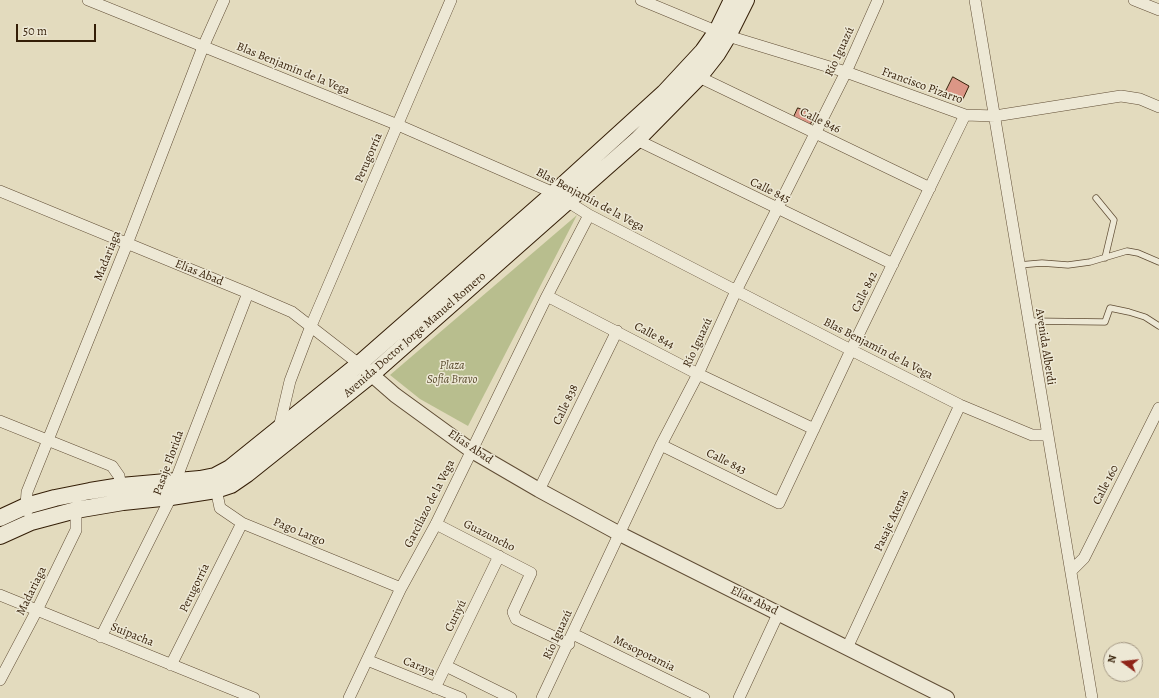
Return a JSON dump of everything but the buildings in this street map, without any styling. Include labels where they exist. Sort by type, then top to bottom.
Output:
[{"type":"main road","name":"Avenida Doctor Jorge Manuel Romero","points":[[0,536],[31,522],[76,510],[122,494],[175,482],[200,479],[231,485],[247,474],[371,375],[637,140],[699,77],[717,54],[732,0]]},
{"type":"main road","name":"Avenida Doctor Jorge Manuel Romero","points":[[0,518],[26,506],[90,491],[171,497],[215,483],[230,468],[359,364],[554,193],[664,93],[703,51],[722,34],[746,0]]},
{"type":"street","name":"Blas Benjamín de la Vega","points":[[88,0],[398,125],[554,193],[589,215],[851,350],[960,404],[1032,435],[1047,435]]},
{"type":"street","name":"Madariaga","points":[[31,522],[26,506],[27,492],[127,244],[203,47],[224,0]]},
{"type":"street","name":"Perugorría","points":[[279,428],[290,381],[311,326],[451,0]]},
{"type":"street","name":"Francisco Pizarro","points":[[641,0],[722,34],[846,72],[965,115],[995,116],[1121,96],[1140,99],[1159,107]]},
{"type":"street","name":"Río Iguazú","points":[[542,698],[661,445],[698,374],[736,291],[846,72],[878,0]]},
{"type":"street","name":"Avenida Alberdi","points":[[975,0],[1092,698]]},
{"type":"street","points":[[1134,0],[1159,10]]},
{"type":"street","name":"Calle 846","points":[[699,77],[930,188]]},
{"type":"street","name":"Calle 842","points":[[780,503],[851,350],[965,115]]},
{"type":"street","name":"Calle 845","points":[[637,140],[893,264]]},
{"type":"street","name":"Elías Abad","points":[[0,191],[292,312],[359,364],[395,395],[472,451],[539,490],[620,534],[947,698]]},
{"type":"street","name":"Garcilazo de la Vega","points":[[349,698],[401,588],[436,524],[547,296],[589,215]]},
{"type":"street","name":"Pasaje Florida","points":[[102,636],[171,497],[175,482],[248,293]]},
{"type":"street","name":"Calle 844","points":[[547,296],[698,374],[814,429]]},
{"type":"street","name":"Calle 838","points":[[539,490],[617,331]]},
{"type":"street","name":"Pasaje Atenas","points":[[847,648],[960,404]]},
{"type":"street","name":"Calle 160","points":[[1071,571],[1084,558],[1159,408]]},
{"type":"street","points":[[0,421],[112,466],[119,476],[122,494]]},
{"type":"street","name":"Calle 843","points":[[661,445],[780,503]]},
{"type":"street","name":"Pago Largo","points":[[215,483],[220,508],[242,523],[401,588]]},
{"type":"street","name":"Madariaga","points":[[0,680],[37,610],[76,530],[76,510]]},
{"type":"street","name":"Perugorría","points":[[171,665],[242,523]]},
{"type":"street","name":"Guazuncho","points":[[436,524],[530,573],[513,612]]},
{"type":"street","name":"Curiyú","points":[[436,688],[499,556]]},
{"type":"street","name":"Suipacha","points":[[0,595],[254,698]]},
{"type":"street","name":"Mesopotamia","points":[[513,612],[516,619],[571,639],[704,698]]},
{"type":"street","points":[[739,698],[778,614]]},
{"type":"street","name":"Caraya","points":[[367,660],[461,698]]},
{"type":"street","points":[[446,666],[511,698]]},
{"type":"lane","points":[[1096,198],[1114,220],[1105,258]]},
{"type":"lane","points":[[1019,265],[1042,263],[1068,265],[1090,262],[1127,251],[1138,253],[1159,262]]},
{"type":"lane","points":[[1028,321],[1105,322],[1110,308],[1145,317],[1159,326]]},
{"type":"green space","name":"Plaza Sofía Bravo","points":[[577,215],[468,426],[420,399],[390,375]]}]
